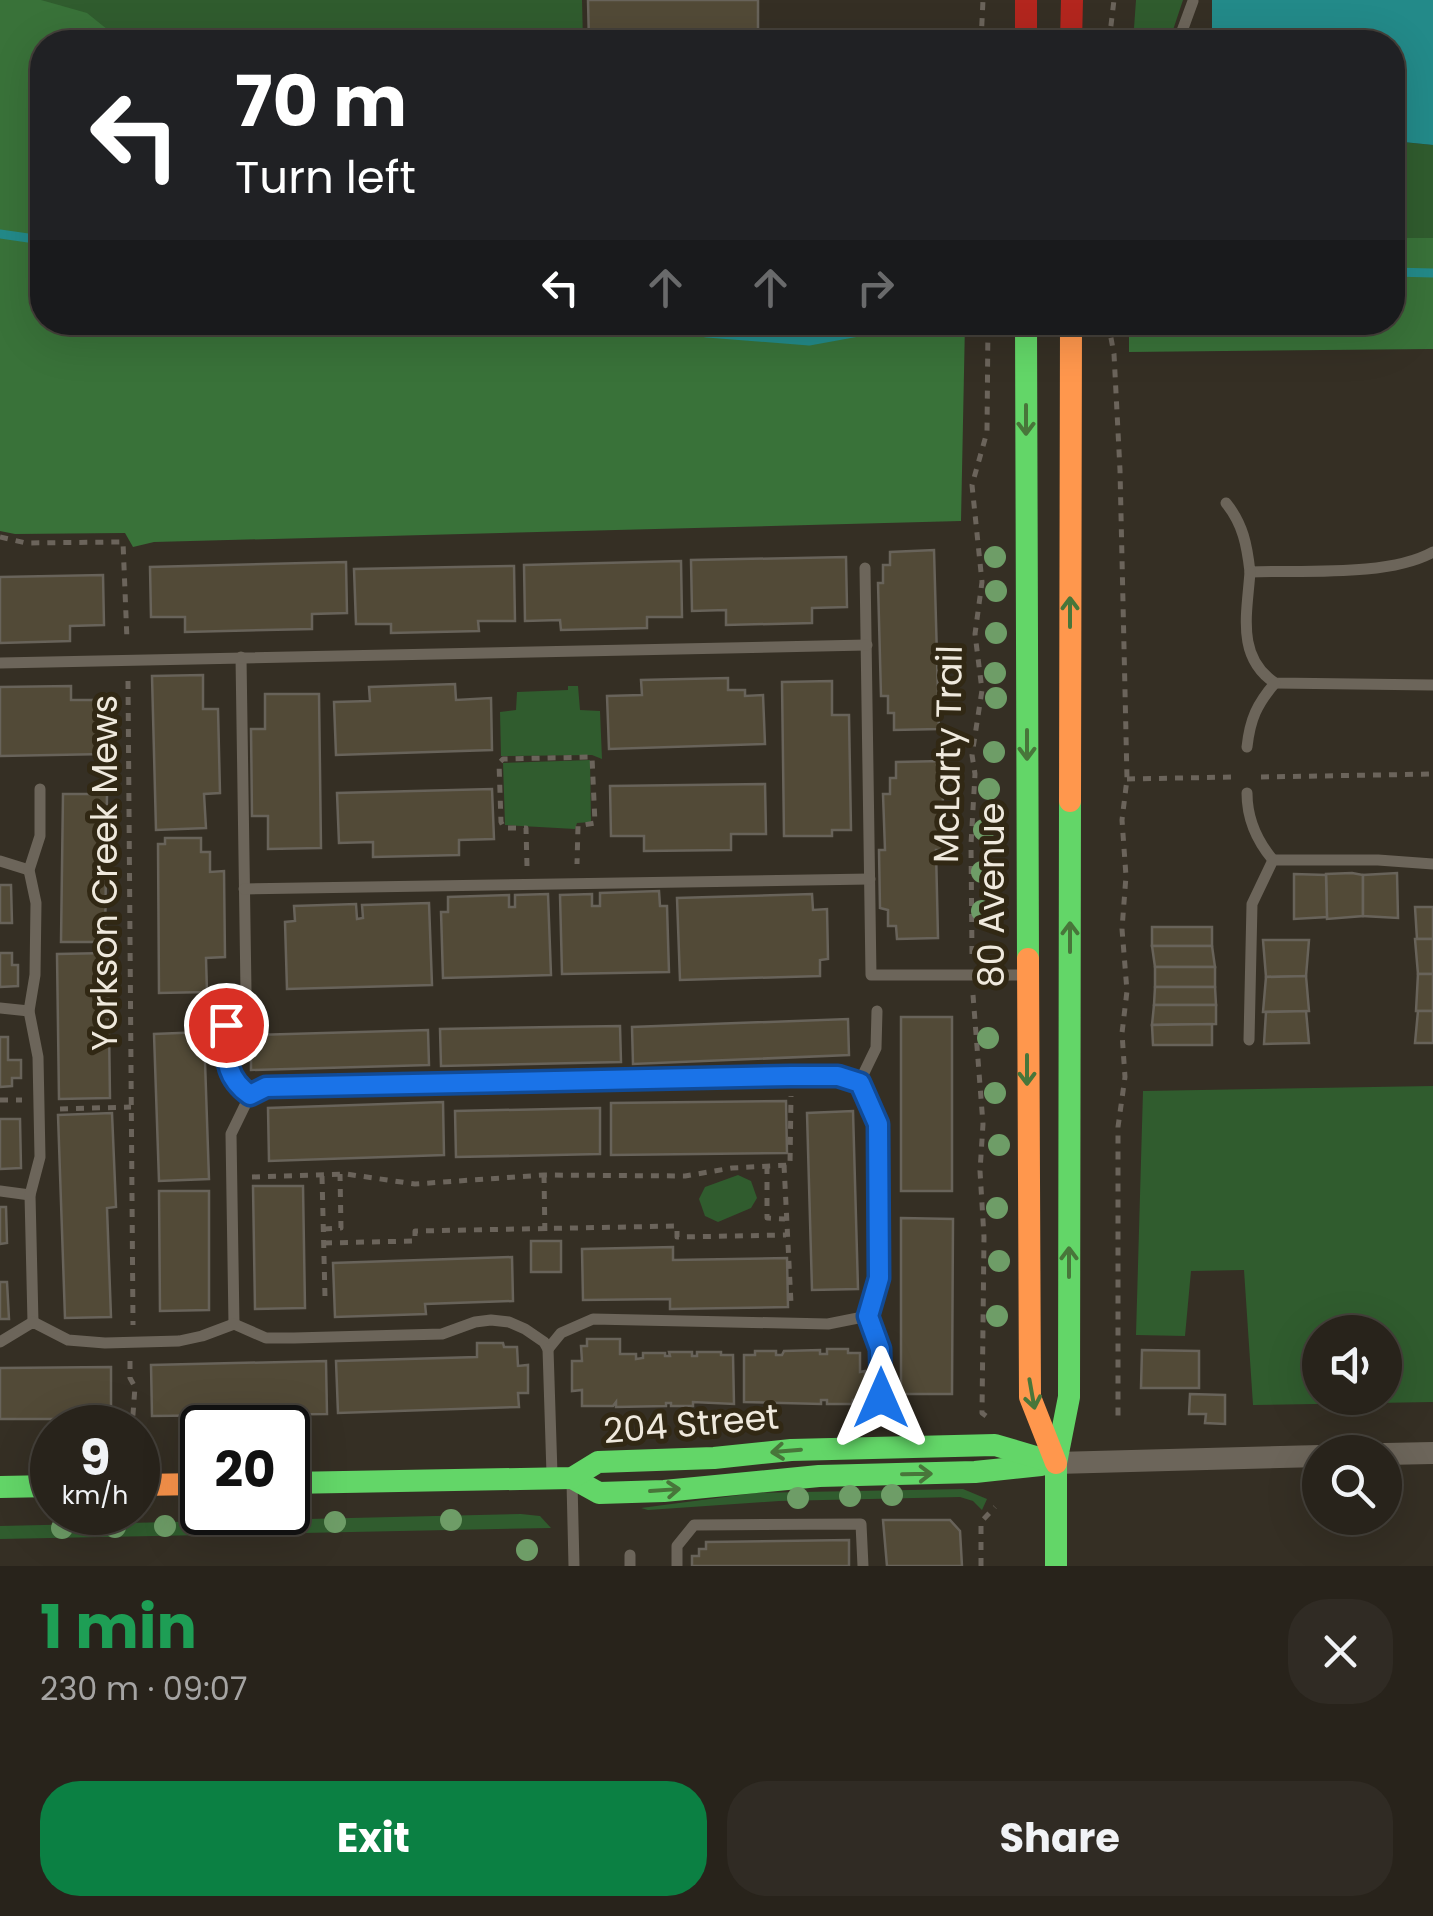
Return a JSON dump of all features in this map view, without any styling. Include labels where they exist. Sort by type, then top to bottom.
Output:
[{"type":"main road","points":[[1026,0],[1026,30]]},
{"type":"main road","points":[[1072,0],[1072,30]]},
{"type":"main road","name":"80 Avenue","points":[[1026,335],[1030,1396],[1056,1463]]},
{"type":"main road","name":"80 Avenue","points":[[1056,1566],[1056,1463],[1069,1397],[1071,335]]},
{"type":"main road","name":"204 Street","points":[[310,1483],[562,1478],[598,1462],[714,1458],[791,1450],[995,1446],[1056,1463]]},
{"type":"main road","points":[[0,1487],[30,1486]]},
{"type":"street","points":[[1402,1454],[1433,1453]]},
{"type":"street","name":"204 Street","points":[[1056,1463],[1302,1456]]},
{"type":"lane","points":[[1182,30],[1193,1]]},
{"type":"lane","points":[[1226,503],[1237,517],[1247,542],[1250,572],[1246,630],[1251,659],[1258,672],[1275,683],[1314,686],[1433,685]]},
{"type":"lane","points":[[1250,572],[1388,567],[1419,560],[1433,552]]},
{"type":"lane","points":[[865,568],[872,975],[1027,974]]},
{"type":"lane","points":[[0,663],[867,645]]},
{"type":"lane","points":[[241,658],[246,992]]},
{"type":"lane","points":[[1247,747],[1250,720],[1275,683]]},
{"type":"lane","points":[[34,1322],[30,1195],[40,1157],[38,1057],[29,1011],[35,975],[36,903],[29,870],[40,836],[40,789]]},
{"type":"lane","points":[[1246,793],[1247,812],[1263,848],[1273,860]]},
{"type":"lane","points":[[0,860],[29,870]]},
{"type":"lane","points":[[1273,860],[1433,864]]},
{"type":"lane","points":[[1250,1040],[1252,904],[1273,860]]},
{"type":"lane","points":[[244,889],[870,879]]},
{"type":"lane","points":[[0,1008],[29,1011]]},
{"type":"lane","points":[[878,1011],[876,1048],[860,1083],[878,1124],[879,1278],[868,1316],[880,1349],[881,1398]]},
{"type":"lane","points":[[226,1025],[234,1084],[250,1095]]},
{"type":"lane","points":[[234,1324],[231,1134],[250,1095],[266,1087],[791,1076],[838,1076],[860,1083]]},
{"type":"lane","points":[[0,1191],[30,1195]]},
{"type":"lane","points":[[548,1349],[556,1337],[593,1318],[828,1324],[868,1316]]},
{"type":"lane","points":[[34,1322],[68,1340],[105,1343],[179,1341],[234,1324],[266,1338],[442,1334],[491,1320],[524,1329],[548,1349],[574,1566]]},
{"type":"lane","points":[[0,1342],[34,1322]]},
{"type":"lane","points":[[677,1566],[677,1546],[694,1525],[861,1524],[863,1566]]},
{"type":"path","points":[[982,30],[984,0]]},
{"type":"path","points":[[1110,30],[1114,0]]},
{"type":"path","name":"McLarty Trail","points":[[988,335],[987,432],[972,485],[982,582],[975,634],[982,690],[972,755],[975,774],[971,844],[973,974],[983,1124],[982,1413],[994,1423]]},
{"type":"path","points":[[1110,335],[1120,470],[1127,779],[1122,820],[1126,876],[1122,929],[1127,966],[1122,1033],[1125,1077],[1118,1127],[1118,1417]]},
{"type":"path","name":"Yorkson Creek Mews","points":[[0,538],[26,542],[123,542],[128,660],[133,1328]]},
{"type":"path","points":[[527,884],[526,828],[504,828],[501,822],[499,763],[503,759],[594,760],[595,823],[578,826],[578,884]]},
{"type":"path","points":[[1261,777],[1433,774]]},
{"type":"path","points":[[1127,779],[1242,777]]},
{"type":"path","points":[[229,1178],[340,1174],[415,1184],[544,1175],[685,1176],[790,1165],[791,1076]]},
{"type":"path","points":[[39,1100],[54,1109],[132,1108]]},
{"type":"path","points":[[767,1166],[768,1218],[785,1218]]},
{"type":"path","points":[[784,1166],[786,1235]]},
{"type":"path","points":[[324,1228],[341,1228],[340,1174]]},
{"type":"path","points":[[544,1175],[545,1239]]},
{"type":"path","points":[[322,1176],[326,1297]]},
{"type":"path","points":[[324,1244],[415,1240],[415,1232],[545,1228],[677,1226],[678,1237],[790,1235],[792,1324]]},
{"type":"path","points":[[130,1356],[135,1405]]},
{"type":"path","points":[[980,1566],[981,1522],[995,1507]]},
{"type":"green space","points":[[0,0],[582,0],[583,30],[30,30]]},
{"type":"green space","points":[[0,0],[41,0],[87,13],[108,30],[30,30],[30,335],[965,335],[961,521],[154,542],[133,547],[125,533],[0,531]]},
{"type":"green space","points":[[1136,0],[1183,0],[1173,30],[1134,30]]},
{"type":"green space","points":[[1405,142],[1433,145],[1433,238],[1405,238]]},
{"type":"green space","points":[[1405,238],[1433,238],[1433,349],[1129,352],[1129,335],[1405,335]]},
{"type":"green space","points":[[568,686],[578,686],[580,710],[600,711],[602,759],[592,755],[501,756],[500,712],[516,710],[517,692],[568,690]]},
{"type":"green space","points":[[590,760],[591,822],[577,823],[575,829],[505,825],[503,763]]},
{"type":"green space","points":[[1433,1086],[1433,1402],[1402,1403],[1402,1315],[1302,1315],[1302,1404],[1253,1405],[1244,1270],[1191,1271],[1185,1336],[1136,1335],[1143,1091]]},
{"type":"green space","points":[[738,1175],[751,1181],[757,1198],[751,1208],[718,1222],[705,1216],[699,1199],[705,1187]]},
{"type":"green space","points":[[963,1489],[987,1499],[982,1510],[973,1501],[960,1497],[641,1508],[755,1493]]},
{"type":"green space","points":[[521,1514],[540,1516],[551,1528],[310,1533],[310,1519]]},
{"type":"green space","points":[[160,1522],[180,1522],[180,1535],[200,1535],[0,1539],[0,1526],[30,1525],[30,1535],[160,1535]]},
{"type":"water","points":[[1212,0],[1433,0],[1433,145],[1405,142],[1405,30],[1212,30]]},
{"type":"building","points":[[588,0],[758,0],[758,30],[589,30]]},
{"type":"building","points":[[934,550],[939,729],[894,730],[888,696],[881,696],[878,583],[883,583],[883,565],[890,565],[890,552]]},
{"type":"building","points":[[846,557],[847,607],[812,608],[812,623],[726,625],[726,610],[692,611],[691,560]]},
{"type":"building","points":[[681,561],[682,617],[647,617],[647,628],[561,630],[560,620],[525,621],[524,565]]},
{"type":"building","points":[[346,562],[347,613],[312,614],[312,629],[185,632],[185,617],[151,617],[150,567]]},
{"type":"building","points":[[514,566],[515,621],[478,621],[479,631],[391,633],[391,624],[356,624],[354,569]]},
{"type":"building","points":[[103,575],[104,625],[70,626],[70,641],[0,643],[0,577]]},
{"type":"building","points":[[203,675],[203,709],[218,709],[220,793],[204,794],[206,828],[156,830],[152,676]]},
{"type":"building","points":[[728,678],[728,690],[745,690],[745,696],[763,695],[765,744],[609,749],[607,696],[642,695],[641,680]]},
{"type":"building","points":[[832,681],[832,715],[849,715],[851,830],[832,830],[832,836],[784,836],[782,682]]},
{"type":"building","points":[[455,684],[456,700],[491,698],[492,750],[336,755],[334,702],[370,701],[369,687]]},
{"type":"building","points":[[71,686],[71,700],[104,700],[105,754],[0,756],[0,687]]},
{"type":"building","points":[[265,694],[319,694],[321,848],[268,849],[268,816],[252,816],[251,729],[265,729]]},
{"type":"building","points":[[942,761],[944,850],[936,850],[938,938],[897,939],[896,926],[888,926],[888,910],[880,908],[879,850],[885,850],[883,794],[890,794],[896,762]]},
{"type":"building","points":[[765,784],[766,834],[731,834],[731,850],[644,851],[644,836],[611,836],[610,786]]},
{"type":"building","points":[[492,789],[494,839],[459,840],[459,855],[373,857],[373,842],[339,843],[337,793]]},
{"type":"building","points":[[63,794],[107,794],[105,942],[61,942]]},
{"type":"building","points":[[165,838],[201,838],[201,852],[210,852],[210,872],[224,871],[225,957],[206,958],[207,992],[159,993],[158,844],[165,844]]},
{"type":"building","points":[[1397,873],[1398,918],[1363,916],[1363,875]]},
{"type":"building","points":[[1294,874],[1326,875],[1327,917],[1294,919]]},
{"type":"building","points":[[1326,874],[1363,875],[1363,916],[1327,919]]},
{"type":"building","points":[[0,885],[11,885],[12,923],[0,923]]},
{"type":"building","points":[[659,891],[660,906],[667,906],[669,972],[562,974],[560,895],[592,894],[592,906],[600,906],[600,893]]},
{"type":"building","points":[[548,894],[551,975],[443,978],[441,912],[448,912],[448,897],[509,895],[509,907],[515,907],[515,895]]},
{"type":"building","points":[[812,894],[813,910],[827,909],[828,959],[820,960],[820,976],[680,980],[677,898]]},
{"type":"building","points":[[429,903],[432,985],[287,989],[285,922],[295,921],[294,906],[356,904],[357,919],[363,918],[362,905]]},
{"type":"building","points":[[1415,907],[1433,907],[1433,939],[1417,939]]},
{"type":"building","points":[[1152,927],[1212,927],[1212,946],[1152,946]]},
{"type":"building","points":[[1415,939],[1433,939],[1433,974],[1418,974]]},
{"type":"building","points":[[1263,940],[1309,940],[1306,976],[1266,977]]},
{"type":"building","points":[[1152,946],[1212,946],[1215,967],[1155,967]]},
{"type":"building","points":[[0,953],[12,953],[12,965],[18,965],[18,986],[0,987]]},
{"type":"building","points":[[108,953],[110,1098],[59,1099],[57,954]]},
{"type":"building","points":[[1155,967],[1215,967],[1215,987],[1155,987]]},
{"type":"building","points":[[1418,974],[1433,974],[1433,1011],[1416,1011]]},
{"type":"building","points":[[1306,976],[1309,1011],[1263,1012],[1266,977]]},
{"type":"building","points":[[1155,987],[1215,987],[1216,1005],[1154,1005]]},
{"type":"building","points":[[1154,1005],[1216,1005],[1216,1024],[1152,1025]]},
{"type":"building","points":[[1306,1011],[1309,1043],[1264,1044],[1266,1012]]},
{"type":"building","points":[[1418,1011],[1433,1011],[1433,1043],[1415,1043]]},
{"type":"building","points":[[901,1017],[952,1017],[952,1191],[901,1191]]},
{"type":"building","points":[[848,1019],[849,1055],[633,1064],[632,1027]]},
{"type":"building","points":[[1212,1024],[1212,1045],[1153,1045],[1152,1025]]},
{"type":"building","points":[[620,1026],[621,1062],[441,1066],[440,1029]]},
{"type":"building","points":[[428,1030],[429,1065],[251,1070],[251,1035]]},
{"type":"building","points":[[204,1032],[209,1179],[159,1181],[154,1034]]},
{"type":"building","points":[[0,1037],[8,1037],[8,1060],[21,1060],[21,1078],[12,1078],[12,1086],[0,1087]]},
{"type":"building","points":[[786,1101],[787,1153],[611,1155],[611,1103]]},
{"type":"building","points":[[443,1102],[444,1155],[269,1161],[268,1108]]},
{"type":"building","points":[[600,1108],[600,1154],[456,1157],[455,1111]]},
{"type":"building","points":[[853,1111],[858,1289],[812,1290],[807,1113]]},
{"type":"building","points":[[112,1113],[116,1207],[107,1208],[111,1317],[65,1318],[58,1115]]},
{"type":"building","points":[[0,1119],[20,1119],[21,1168],[0,1169]]},
{"type":"building","points":[[253,1186],[303,1186],[305,1308],[255,1309]]},
{"type":"building","points":[[159,1191],[209,1191],[209,1310],[160,1311]]},
{"type":"building","points":[[0,1207],[6,1207],[7,1243],[0,1244]]},
{"type":"building","points":[[901,1218],[953,1219],[952,1394],[901,1394]]},
{"type":"building","points":[[531,1241],[561,1241],[561,1272],[531,1272]]},
{"type":"building","points":[[673,1247],[673,1260],[787,1258],[788,1307],[670,1309],[670,1299],[583,1300],[582,1249]]},
{"type":"building","points":[[512,1257],[513,1301],[425,1304],[426,1314],[335,1317],[333,1263]]},
{"type":"building","points":[[0,1282],[7,1282],[9,1319],[0,1319]]},
{"type":"building","points":[[587,1339],[620,1339],[620,1354],[636,1354],[636,1359],[643,1358],[643,1353],[733,1355],[734,1404],[693,1402],[693,1406],[666,1403],[616,1407],[616,1402],[613,1406],[582,1406],[582,1390],[572,1391],[572,1361],[582,1361],[581,1346],[587,1346]]},
{"type":"building","points":[[477,1343],[517,1347],[518,1366],[528,1365],[528,1393],[518,1393],[519,1407],[338,1413],[336,1361],[477,1357]]},
{"type":"building","points":[[827,1349],[860,1353],[860,1372],[865,1371],[865,1400],[853,1400],[852,1404],[827,1404],[827,1400],[821,1400],[821,1404],[744,1402],[744,1355],[755,1355],[755,1351],[776,1351],[776,1355],[782,1355],[784,1351],[820,1350],[820,1354],[827,1354]]},
{"type":"building","points":[[1142,1350],[1199,1351],[1199,1388],[1141,1388]]},
{"type":"building","points":[[326,1361],[327,1414],[310,1414],[310,1405],[180,1405],[180,1416],[160,1416],[160,1405],[152,1405],[151,1365]]},
{"type":"building","points":[[111,1367],[111,1405],[30,1405],[30,1419],[0,1419],[0,1368]]},
{"type":"building","points":[[1190,1394],[1225,1395],[1225,1424],[1205,1423],[1206,1414],[1189,1414]]},
{"type":"building","points":[[883,1520],[950,1520],[960,1531],[962,1566],[887,1566]]},
{"type":"building","points":[[849,1540],[849,1566],[692,1566],[692,1556],[699,1556],[699,1549],[706,1549],[706,1542]]},
{"type":"waterway","points":[[0,234],[30,238]]},
{"type":"waterway","points":[[1405,272],[1433,273]]},
{"type":"waterway","points":[[732,335],[809,341],[842,335]]},
{"type":"traffic: fast","points":[[1026,335],[1028,959]]},
{"type":"traffic: fast","points":[[1056,1566],[1056,1463],[1069,1397],[1070,801]]},
{"type":"traffic: fast","points":[[310,1483],[572,1478],[598,1462],[714,1458],[791,1450],[995,1445],[1056,1463]]},
{"type":"traffic: fast","points":[[572,1478],[599,1493],[664,1491],[819,1476],[975,1472],[1041,1465]]},
{"type":"traffic: fast","points":[[0,1487],[30,1486]]},
{"type":"traffic: slow","points":[[1070,801],[1071,335]]},
{"type":"traffic: slow","points":[[1028,959],[1030,1397],[1056,1463]]},
{"type":"traffic: slow","points":[[160,1485],[180,1484]]},
{"type":"traffic: jam","points":[[1026,0],[1026,30]]},
{"type":"traffic: jam","points":[[1071,30],[1072,0]]},
{"type":"route","points":[[226,1025],[234,1084],[250,1095],[266,1087],[791,1076],[838,1076],[860,1083],[878,1124],[879,1278],[868,1316],[880,1349],[881,1398]]}]
